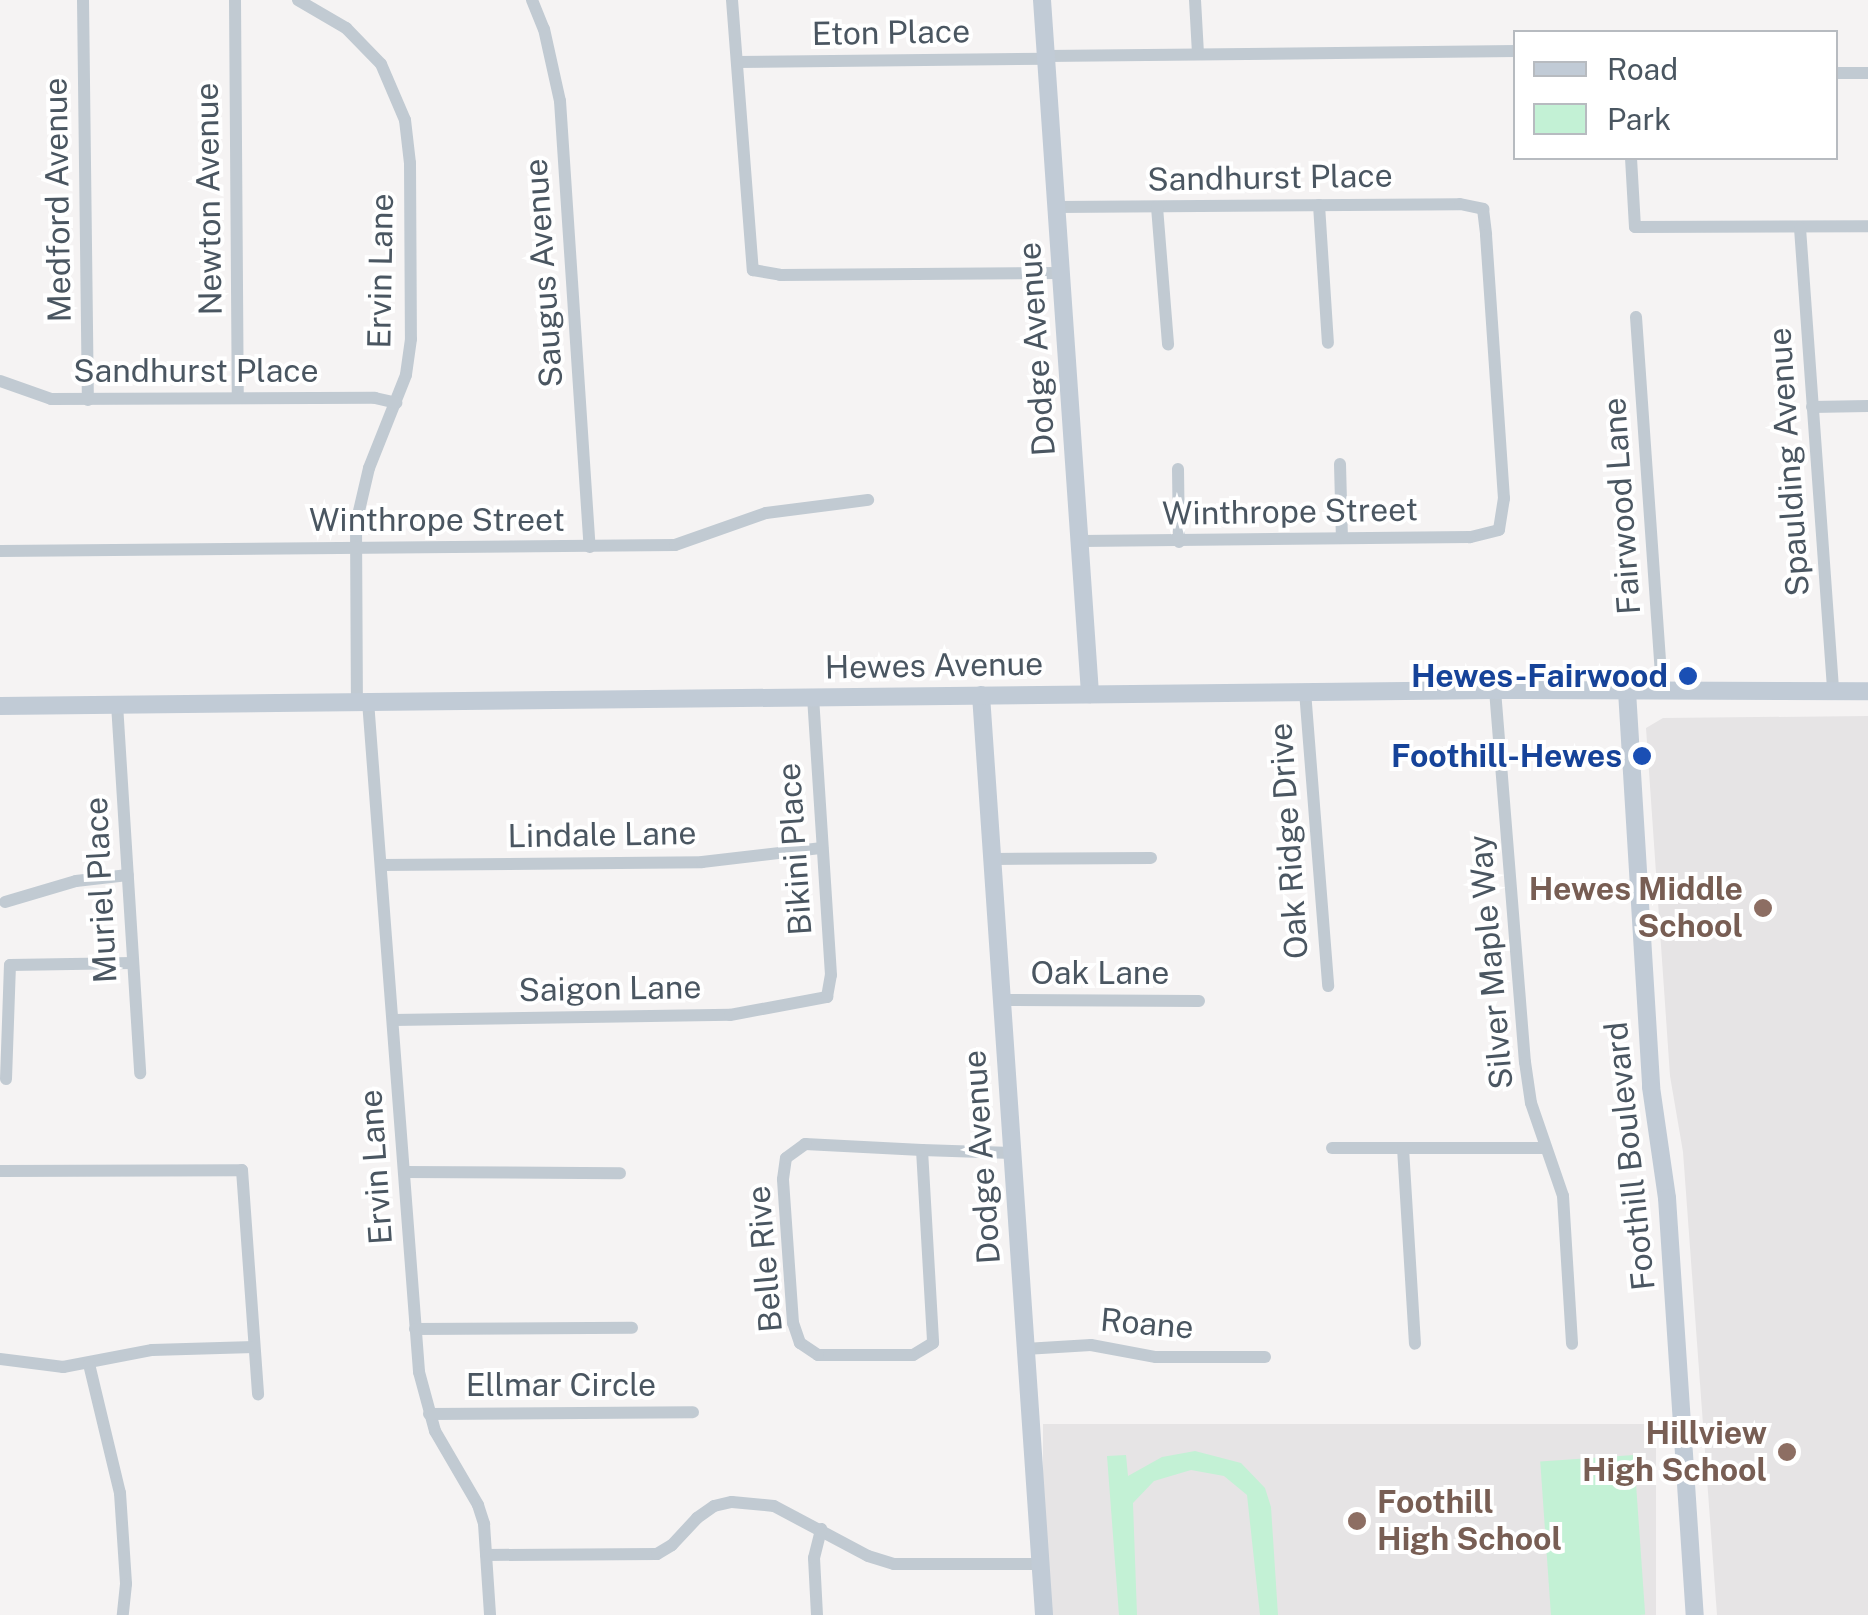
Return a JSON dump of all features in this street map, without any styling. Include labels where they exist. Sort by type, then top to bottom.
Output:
[{"type":"street","name":"Medford Avenue","points":[[83,0],[88,400]]},
{"type":"street","name":"Newton Avenue","points":[[235,0],[238,397]]},
{"type":"street","name":"Ervin Lane","points":[[298,0],[346,28],[381,64],[405,120],[410,164],[411,339],[396,403],[369,468],[356,548],[363,702],[382,865],[415,1330],[428,1414],[449,1459],[478,1504],[490,1615]]},
{"type":"street","name":"Saugus Avenue","points":[[532,0],[544,28],[560,101],[590,547]]},
{"type":"street","points":[[732,0],[754,270],[780,275],[1062,273]]},
{"type":"street","name":"Dodge Avenue","points":[[1042,0],[1090,694]]},
{"type":"street","points":[[1195,0],[1198,54]]},
{"type":"street","name":"Eton Place","points":[[736,62],[1513,51]]},
{"type":"street","points":[[1838,73],[1868,72]]},
{"type":"street","points":[[1631,160],[1636,227],[1868,226]]},
{"type":"street","name":"Sandhurst Place","points":[[1057,207],[1460,204],[1482,209],[1504,498],[1500,530]]},
{"type":"street","points":[[1319,206],[1328,343]]},
{"type":"street","points":[[1157,207],[1168,345]]},
{"type":"street","name":"Spaulding Avenue","points":[[1800,228],[1833,692]]},
{"type":"street","name":"Fairwood Lane","points":[[1636,317],[1662,691]]},
{"type":"street","name":"Sandhurst Place","points":[[0,382],[51,399],[375,398],[396,403]]},
{"type":"street","points":[[1812,406],[1868,406]]},
{"type":"street","points":[[1340,464],[1342,538]]},
{"type":"street","points":[[1178,469],[1179,542]]},
{"type":"street","name":"Winthrope Street","points":[[0,550],[675,545],[766,514],[868,500]]},
{"type":"street","name":"Winthrope Street","points":[[1081,541],[1470,537],[1500,530]]},
{"type":"street","name":"Hewes Avenue","points":[[0,706],[1495,690],[1868,691]]},
{"type":"street","name":"Silver Maple Way","points":[[1495,690],[1525,1062],[1531,1103],[1563,1196],[1572,1344]]},
{"type":"street","name":"Foothill Boulevard","points":[[1626,691],[1651,1087],[1667,1198],[1695,1615]]},
{"type":"street","name":"Oak Ridge Drive","points":[[1305,692],[1328,986]]},
{"type":"street","name":"Dodge Avenue","points":[[980,695],[1044,1615]]},
{"type":"street","name":"Bikini Place","points":[[814,697],[832,974],[826,997]]},
{"type":"street","name":"Muriel Place","points":[[118,704],[140,1073]]},
{"type":"street","name":"Lindale Lane","points":[[382,865],[702,862],[822,848]]},
{"type":"street","points":[[992,859],[1151,858]]},
{"type":"street","points":[[5,902],[76,881],[128,875]]},
{"type":"street","points":[[6,1079],[10,965],[133,963]]},
{"type":"street","name":"Saigon Lane","points":[[393,1020],[730,1015],[802,1005],[826,997]]},
{"type":"street","name":"Oak Lane","points":[[1001,1000],[1199,1001]]},
{"type":"street","name":"Belle Rive","points":[[922,1150],[933,1343],[913,1355],[818,1356],[800,1344],[793,1323],[783,1179],[786,1158],[805,1144],[1012,1153]]},
{"type":"street","points":[[1332,1148],[1546,1148]]},
{"type":"street","points":[[1403,1148],[1415,1344]]},
{"type":"street","points":[[0,1171],[242,1170],[258,1394]]},
{"type":"street","points":[[404,1172],[620,1173]]},
{"type":"street","points":[[415,1330],[632,1328]]},
{"type":"street","name":"Roane","points":[[1025,1349],[1092,1345],[1156,1357],[1265,1358]]},
{"type":"street","points":[[0,1359],[44,1367],[89,1364],[152,1350],[254,1348]]},
{"type":"street","points":[[89,1364],[120,1493],[126,1584],[124,1615]]},
{"type":"street","name":"Ellmar Circle","points":[[428,1414],[694,1412]]},
{"type":"street","points":[[486,1555],[657,1554],[714,1506],[732,1502],[774,1506],[868,1556],[894,1564],[1040,1564]]},
{"type":"street","points":[[817,1615],[814,1558],[822,1529]]},
{"type":"shaded area","name":"Hewes Middle School","points":[[1868,716],[1868,1615],[1717,1615],[1683,1152],[1670,1076],[1646,728],[1663,718]]},
{"type":"shaded area","name":"Foothill High School","points":[[1043,1424],[1656,1424],[1656,1615],[1043,1615]]},
{"type":"green space","points":[[1195,1451],[1241,1463],[1265,1488],[1271,1507],[1278,1615],[1260,1615],[1247,1495],[1224,1476],[1191,1470],[1154,1481],[1133,1503],[1137,1615],[1119,1615],[1107,1456],[1126,1455],[1128,1476],[1162,1457]]},
{"type":"green space","points":[[1634,1455],[1645,1615],[1551,1615],[1540,1462]]},
{"type":"place","name":"Hewes-Fairwood","points":[[1688,676]]},
{"type":"place","name":"Foothill-Hewes","points":[[1642,756]]},
{"type":"place","name":"Hewes Middle School","points":[[1763,908]]},
{"type":"place","name":"Hillview High School","points":[[1787,1452]]},
{"type":"place","name":"Foothill High School","points":[[1357,1521]]}]
